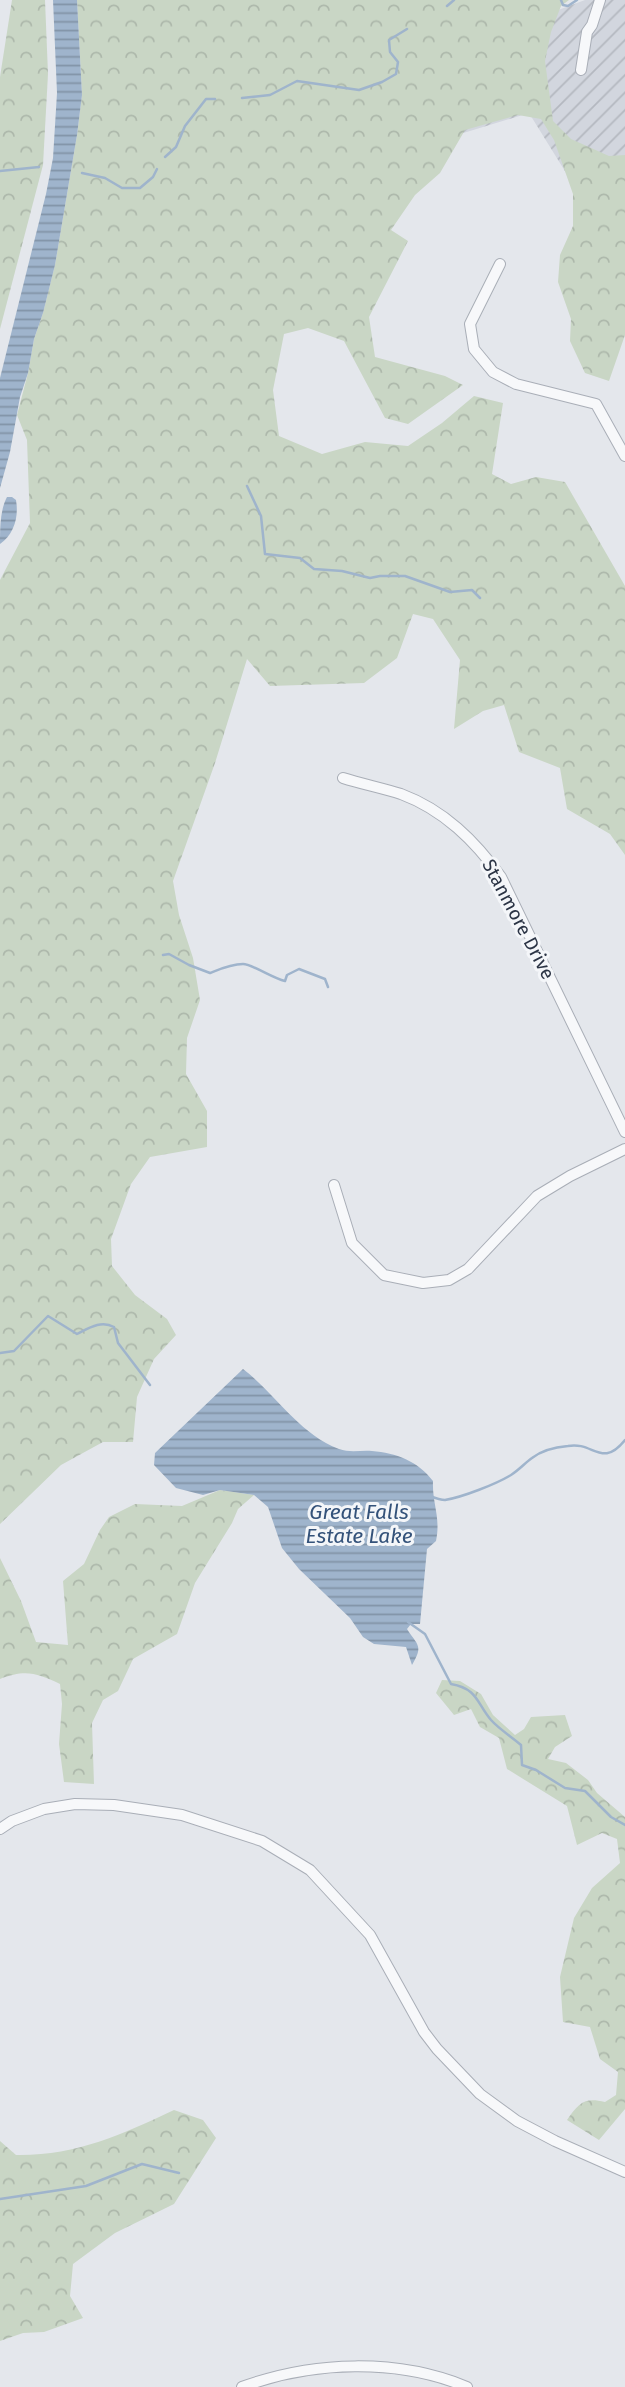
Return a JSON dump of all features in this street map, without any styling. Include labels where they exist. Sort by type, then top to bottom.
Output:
[{"type":"street","points":[[581,70],[587,32],[600,0]]},
{"type":"street","points":[[500,264],[470,324],[474,349],[493,372],[516,384],[596,404],[625,456]]},
{"type":"street","name":"Stanmore Drive","points":[[343,778],[407,797],[443,816],[481,849],[501,877],[519,912],[625,1132]]},
{"type":"street","points":[[334,1185],[352,1243],[384,1275],[423,1283],[449,1280],[468,1269],[537,1196],[625,1149]]},
{"type":"street","points":[[0,1829],[12,1821],[44,1809],[75,1804],[114,1805],[182,1815],[262,1841],[310,1870],[370,1935],[424,2032],[480,2094],[517,2121],[625,2172]]},
{"type":"street","points":[[242,2387],[271,2377],[310,2370],[359,2366],[413,2370],[467,2387]]},
{"type":"shaded area","points":[[585,0],[625,0],[625,200],[589,210],[529,113],[421,146],[398,70]]},
{"type":"green space","points":[[12,0],[45,0],[48,74],[43,165],[0,329],[0,77]]},
{"type":"green space","points":[[77,0],[569,0],[561,6],[551,32],[545,61],[553,121],[571,139],[609,156],[625,155],[625,335],[609,381],[585,373],[570,341],[571,319],[558,282],[560,255],[573,226],[573,194],[554,140],[541,119],[518,115],[465,130],[440,173],[415,195],[391,230],[408,241],[369,317],[375,357],[445,376],[463,385],[408,424],[385,418],[344,341],[308,328],[284,334],[273,390],[279,436],[322,454],[365,442],[408,446],[442,423],[474,396],[503,403],[492,474],[511,484],[536,477],[565,482],[625,586],[625,855],[610,834],[567,809],[560,768],[519,752],[504,705],[483,711],[454,729],[460,660],[433,619],[413,614],[397,658],[364,683],[270,686],[247,659],[215,763],[173,881],[179,915],[193,958],[200,1000],[187,1038],[186,1074],[207,1111],[207,1147],[150,1157],[131,1184],[111,1239],[112,1266],[135,1295],[167,1319],[176,1335],[154,1359],[137,1397],[133,1442],[103,1442],[61,1465],[0,1524],[0,580],[30,523],[27,440],[17,415],[34,339],[55,265],[77,135],[82,95]]},
{"type":"green space","points":[[220,1490],[254,1495],[238,1509],[195,1583],[177,1634],[133,1659],[118,1691],[103,1700],[92,1723],[94,1784],[64,1782],[59,1744],[62,1704],[60,1684],[24,1673],[0,1679],[0,1558],[21,1601],[36,1642],[68,1645],[63,1581],[84,1564],[109,1517],[135,1504],[182,1506]]},
{"type":"green space","points":[[442,1680],[460,1681],[481,1694],[493,1715],[515,1735],[524,1729],[531,1717],[565,1715],[572,1736],[555,1747],[548,1759],[566,1763],[588,1780],[597,1793],[625,1817],[625,2109],[599,2140],[567,2120],[583,2103],[592,2100],[605,2102],[616,2095],[618,2072],[600,2059],[590,2027],[563,2022],[560,1977],[574,1918],[592,1888],[620,1863],[617,1839],[602,1833],[577,1845],[567,1806],[507,1769],[499,1738],[480,1727],[471,1709],[454,1715],[436,1693]]},
{"type":"green space","points":[[174,2110],[203,2120],[216,2138],[174,2204],[115,2233],[73,2264],[70,2296],[83,2318],[44,2332],[23,2333],[0,2341],[0,2141],[16,2155],[58,2152],[97,2142]]},
{"type":"water","points":[[53,0],[77,0],[82,95],[55,265],[34,339],[0,488],[0,378],[53,158],[57,93]]},
{"type":"water","points":[[7,497],[16,500],[17,513],[12,530],[0,544],[0,526]]},
{"type":"water","name":"Great Falls Estate Lake","points":[[243,1369],[299,1423],[324,1442],[343,1450],[372,1451],[398,1456],[421,1468],[433,1481],[437,1518],[436,1541],[427,1549],[420,1624],[411,1624],[407,1629],[418,1649],[412,1665],[406,1647],[374,1644],[363,1637],[350,1618],[299,1569],[282,1548],[268,1507],[254,1495],[220,1490],[203,1495],[176,1488],[154,1465],[155,1453]]},
{"type":"waterway","points":[[447,6],[454,0]]},
{"type":"waterway","points":[[561,0],[563,5],[568,6],[577,0]]},
{"type":"waterway","points":[[242,98],[270,95],[297,81],[359,90],[382,82],[396,74],[398,62],[390,52],[389,40],[407,29]]},
{"type":"waterway","points":[[165,157],[176,147],[185,126],[206,99],[215,99]]},
{"type":"waterway","points":[[0,171],[39,167]]},
{"type":"waterway","points":[[82,173],[105,178],[122,188],[140,188],[153,177],[157,169]]},
{"type":"waterway","points":[[247,486],[261,516],[265,554],[300,558],[314,569],[342,571],[370,578],[405,576],[450,592],[472,590],[480,598]]},
{"type":"waterway","points":[[163,955],[169,954],[210,973],[239,964],[285,981],[287,975],[299,969],[325,979],[328,987]]},
{"type":"waterway","points":[[0,1353],[14,1351],[48,1316],[77,1334],[95,1326],[109,1325],[114,1327],[118,1343],[150,1385]]},
{"type":"waterway","points":[[430,1496],[445,1500],[479,1490],[511,1475],[536,1456],[549,1450],[577,1445],[603,1453],[617,1448],[625,1440]]},
{"type":"waterway","points":[[408,1622],[425,1634],[451,1684],[472,1693],[491,1720],[521,1745],[522,1765],[536,1770],[565,1788],[585,1791],[611,1817],[625,1825]]},
{"type":"waterway","points":[[0,2199],[86,2186],[142,2164],[179,2173]]}]
